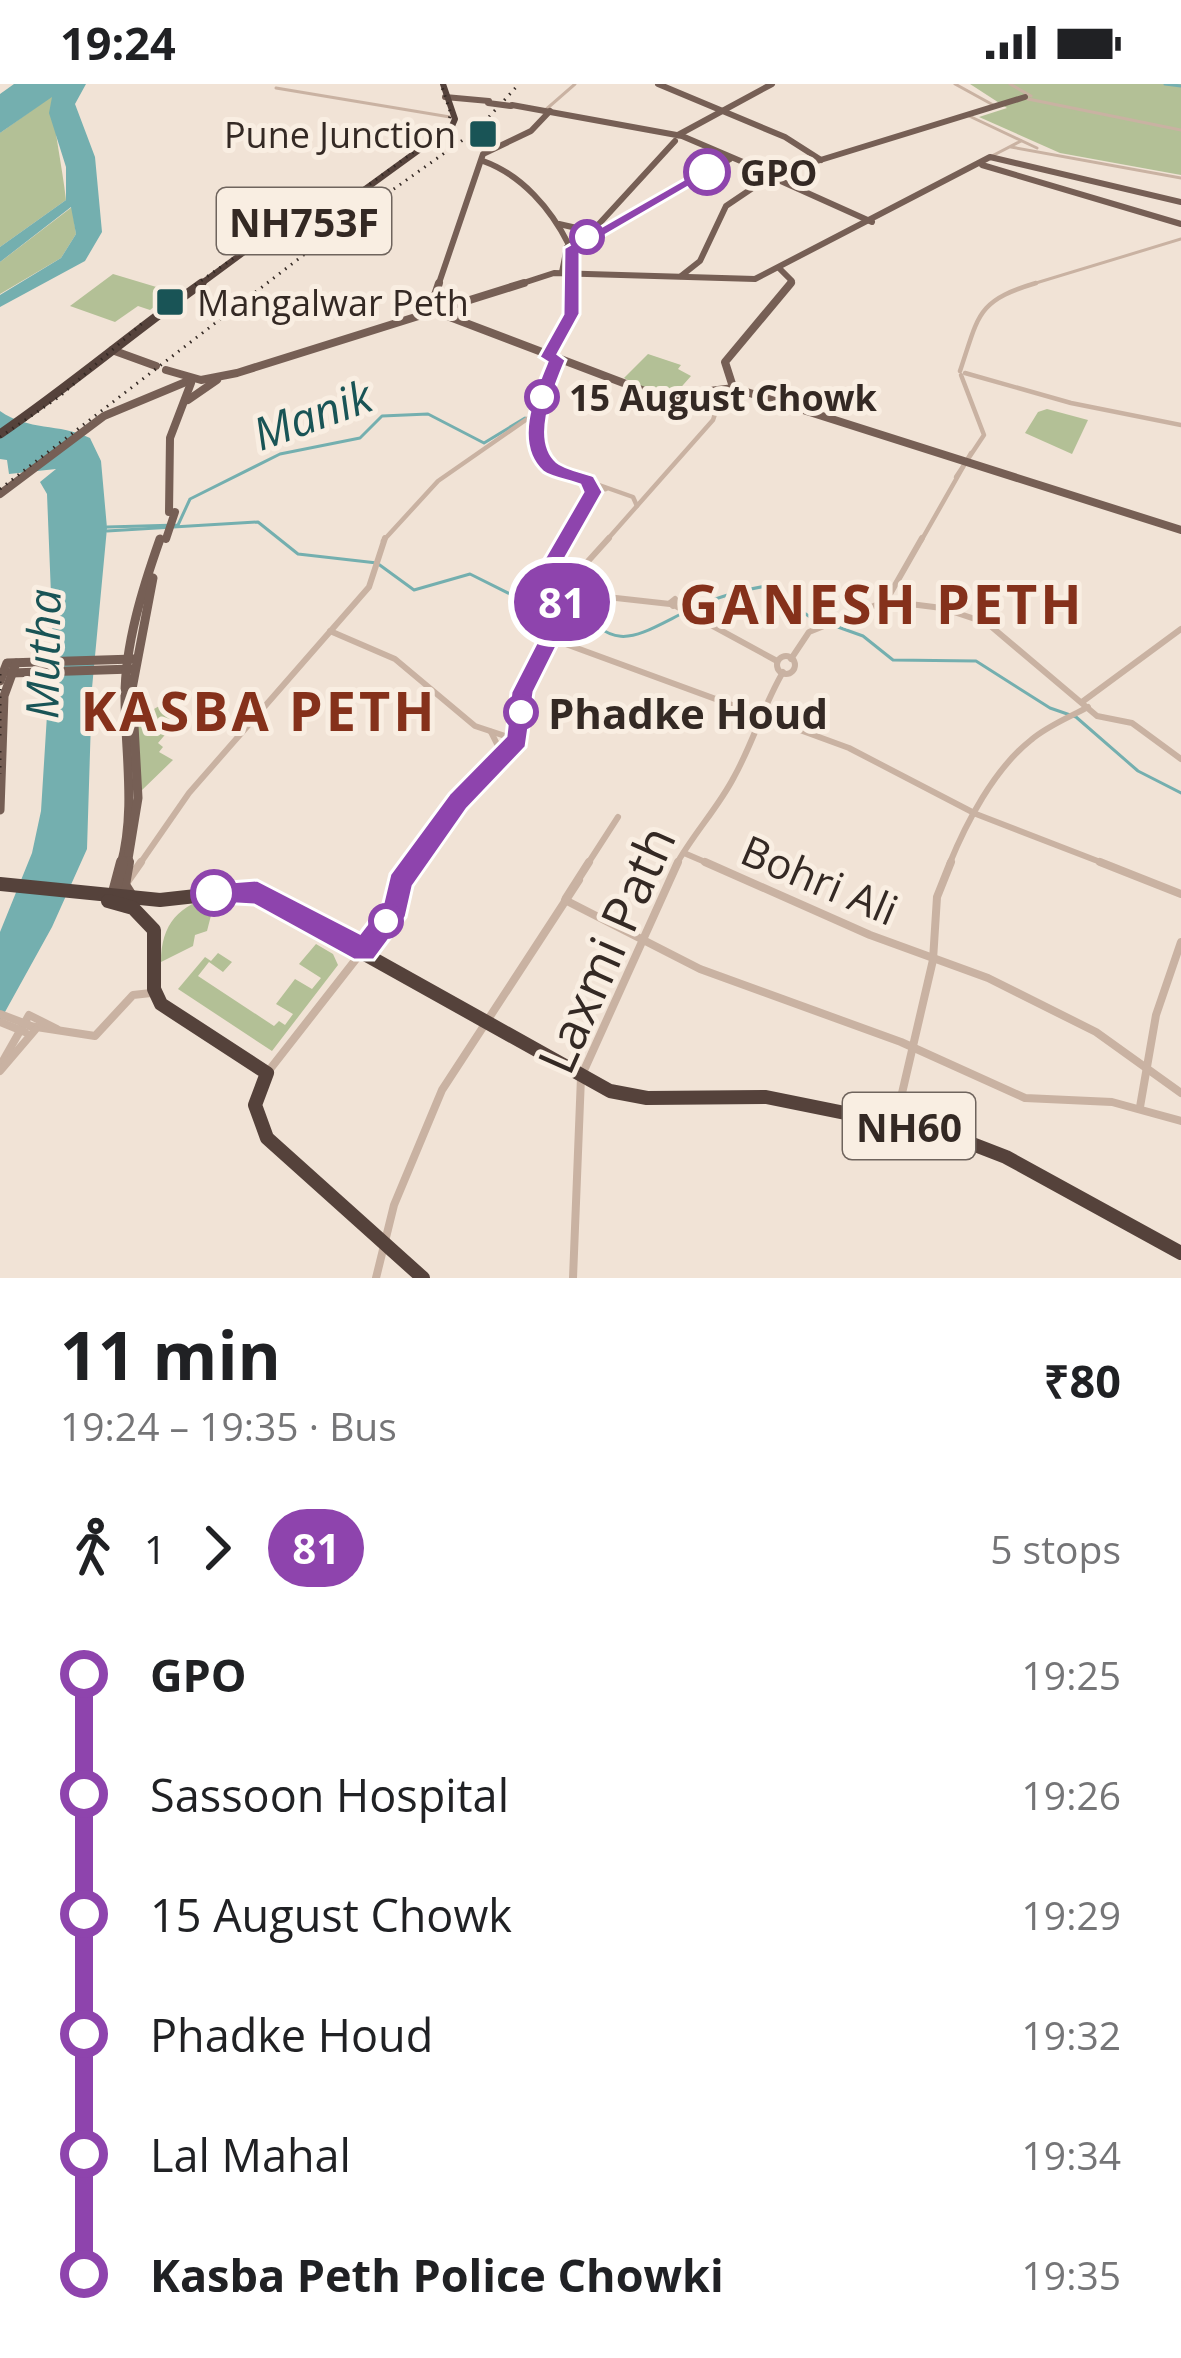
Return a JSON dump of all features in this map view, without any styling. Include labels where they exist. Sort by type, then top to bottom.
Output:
[{"type":"highway","points":[[441,84],[447,102]]},
{"type":"highway","name":"NH753F","points":[[200,282],[263,240],[357,195],[452,126],[447,102]]},
{"type":"highway","name":"NH753F","points":[[0,430],[113,355],[132,333],[268,234],[363,189],[448,125],[447,102]]},
{"type":"highway","name":"NH753F","points":[[54,395],[113,355]]},
{"type":"highway","name":"NH60","points":[[0,884],[142,901],[250,890],[610,1091],[647,1098],[766,1097],[896,1123],[998,1153],[1181,1253]]},
{"type":"highway","points":[[142,901],[157,943],[154,994],[161,1004],[268,1072],[255,1105],[267,1138],[423,1278]]},
{"type":"main road","points":[[662,84],[724,109],[824,160]]},
{"type":"main road","points":[[572,246],[603,220],[679,138],[773,84]]},
{"type":"main road","points":[[681,278],[700,261],[726,206],[773,176],[1028,98]]},
{"type":"main road","points":[[447,102],[512,105],[679,138],[872,221]]},
{"type":"main road","points":[[548,111],[679,138]]},
{"type":"main road","points":[[433,311],[489,150],[531,131],[548,111]]},
{"type":"main road","points":[[0,494],[93,423],[192,381],[569,275],[749,284],[991,158]]},
{"type":"main road","points":[[872,221],[991,158],[1181,202]]},
{"type":"main road","points":[[572,246],[729,160]]},
{"type":"main road","points":[[487,164],[559,224],[572,246],[572,314],[553,358]]},
{"type":"main road","points":[[982,165],[1181,224]]},
{"type":"main road","points":[[603,220],[614,222]]},
{"type":"main road","points":[[559,224],[590,231]]},
{"type":"main road","points":[[729,391],[724,377],[726,356],[788,283],[779,269]]},
{"type":"main road","points":[[186,398],[217,380],[433,311],[569,275]]},
{"type":"main road","points":[[433,311],[661,397],[729,391],[967,460],[1181,532]]},
{"type":"main road","points":[[113,355],[192,381],[217,380]]},
{"type":"main road","points":[[142,901],[123,733],[144,584],[172,512],[173,455],[192,381]]},
{"type":"main road","points":[[171,390],[186,398]]},
{"type":"main road","points":[[0,810],[3,710],[11,670],[131,664]]},
{"type":"main road","points":[[112,898],[134,799]]},
{"type":"street","points":[[548,111],[575,84]]},
{"type":"street","points":[[955,84],[997,107]]},
{"type":"street","points":[[1010,84],[1028,98],[1181,129]]},
{"type":"street","points":[[279,86],[431,114],[447,102]]},
{"type":"street","points":[[969,116],[1016,144],[1181,178]]},
{"type":"street","points":[[991,158],[1016,144],[1037,150]]},
{"type":"street","points":[[886,601],[984,435],[962,373],[985,303],[1124,253],[1181,239]]},
{"type":"street","points":[[553,358],[540,410],[537,444],[543,460],[639,500]]},
{"type":"street","points":[[962,373],[1071,404],[1181,425]]},
{"type":"street","points":[[268,1072],[396,908],[400,883],[458,802],[518,740],[522,692],[551,639],[562,592],[713,416],[729,391]]},
{"type":"street","points":[[142,901],[188,793],[368,587],[392,528],[434,486],[499,434],[540,410]]},
{"type":"street","points":[[587,481],[593,492]]},
{"type":"street","points":[[608,488],[593,492],[550,566],[549,578],[562,592],[673,605],[777,661],[790,658],[809,632],[886,601],[942,608],[987,623],[1100,718],[1132,723],[1181,759]]},
{"type":"street","points":[[896,1123],[933,960],[937,897],[976,814],[1008,763],[1032,738],[1072,716],[1181,629]]},
{"type":"street","points":[[330,631],[395,659],[466,721],[518,740]]},
{"type":"street","points":[[551,639],[849,748],[976,814],[1181,894]]},
{"type":"street","points":[[761,654],[781,676]]},
{"type":"street","name":"Laxmi Path","points":[[573,1278],[579,1201],[575,1120],[581,1077],[683,853],[702,818],[734,778],[758,716],[781,676],[795,669],[790,658]]},
{"type":"street","points":[[777,661],[781,676]]},
{"type":"street","points":[[491,732],[502,754]]},
{"type":"street","points":[[376,1278],[394,1205],[432,1112],[618,817]]},
{"type":"street","name":"Bohri Ali","points":[[683,853],[933,960],[988,978],[1077,1021],[1181,1093]]},
{"type":"street","points":[[566,899],[642,944],[781,1001],[913,1047],[1028,1099],[1139,1108],[1181,1121]]},
{"type":"street","points":[[1139,1108],[1156,1016],[1181,942]]},
{"type":"street","points":[[0,1018],[30,1030],[95,1036],[133,995],[154,994]]},
{"type":"street","points":[[0,1069],[29,1015],[57,1029]]},
{"type":"street","points":[[0,1069],[30,1030]]},
{"type":"green space","points":[[970,84],[1181,84],[1181,175],[1060,153],[979,117],[1007,108]]},
{"type":"green space","points":[[52,96],[66,200],[0,247],[0,133]]},
{"type":"green space","points":[[72,207],[76,234],[61,258],[0,294],[0,262]]},
{"type":"green space","points":[[113,274],[173,292],[150,310],[138,306],[115,322],[70,306]]},
{"type":"green space","points":[[648,354],[681,365],[678,369],[691,376],[676,393],[642,388],[624,378]]},
{"type":"green space","points":[[1047,409],[1088,420],[1072,454],[1025,433],[1038,412]]},
{"type":"green space","points":[[168,701],[186,710],[158,743],[163,747],[159,752],[173,760],[141,791],[133,721]]},
{"type":"green space","points":[[216,896],[207,931],[195,935],[193,946],[161,962],[164,937],[175,918],[192,904]]},
{"type":"green space","points":[[316,944],[333,954],[338,965],[272,1051],[178,989],[205,957],[211,961],[218,953],[232,962],[223,972],[209,962],[198,976],[274,1026],[279,1021],[285,1025],[293,1014],[276,1004],[295,979],[312,989],[321,978],[299,964]]},
{"type":"water","points":[[14,84],[86,84],[75,104],[95,157],[102,232],[85,261],[0,307],[0,295],[61,258],[76,234],[71,207],[0,262],[0,247],[66,200],[66,167],[49,113],[52,97],[0,133],[0,94]]},
{"type":"water","points":[[0,411],[22,422],[90,438],[101,461],[107,528],[92,688],[87,849],[52,927],[0,1021],[0,932],[32,853],[41,811],[50,667],[61,645],[53,645],[47,494],[40,482],[56,469],[9,474],[7,460],[0,459]]},
{"type":"waterway","points":[[1165,84],[1181,86]]},
{"type":"waterway","name":"Manik","points":[[533,413],[548,378]]},
{"type":"waterway","name":"Manik","points":[[107,527],[178,525],[190,499],[280,454],[360,438],[382,416],[428,414],[484,443],[525,418]]},
{"type":"waterway","points":[[107,531],[258,522],[298,554],[377,563],[414,590],[470,574],[530,604],[574,600],[613,635],[638,634],[714,599],[766,586],[810,617],[863,636],[893,660],[976,661],[1050,708],[1076,717],[1138,771],[1181,793]]},
{"type":"railway","points":[[195,285],[267,235],[359,192],[444,130],[451,114],[441,84]]},
{"type":"railway","points":[[0,489],[336,230],[477,130],[519,84]]},
{"type":"railway","points":[[0,437],[59,397],[146,320]]},
{"type":"railway","points":[[0,674],[0,741]]},
{"type":"railway","points":[[0,751],[0,774]]},
{"type":"bus line","name":"81","points":[[214,893],[257,892],[364,950],[396,908],[400,883],[458,802],[518,740],[522,692],[561,616],[562,590],[549,578],[550,566],[593,492],[587,481],[551,468],[538,453],[537,444],[542,398],[557,360],[548,357],[572,314],[572,248],[707,172]]},
{"type":"place","name":"Pune Junction","points":[[483,134]]},
{"type":"place","name":"GPO","points":[[707,172]]},
{"type":"place","name":"Mangalwar Peth","points":[[170,302]]},
{"type":"place","name":"15 August Chowk","points":[[542,397]]},
{"type":"place","name":"Phadke Houd","points":[[521,712]]},
{"type":"district","name":"GANESH PETH","points":[[882,603]]},
{"type":"district","name":"KASBA PETH","points":[[259,710]]},
{"type":"water label","name":"Mutha","points":[[42,654]]}]
